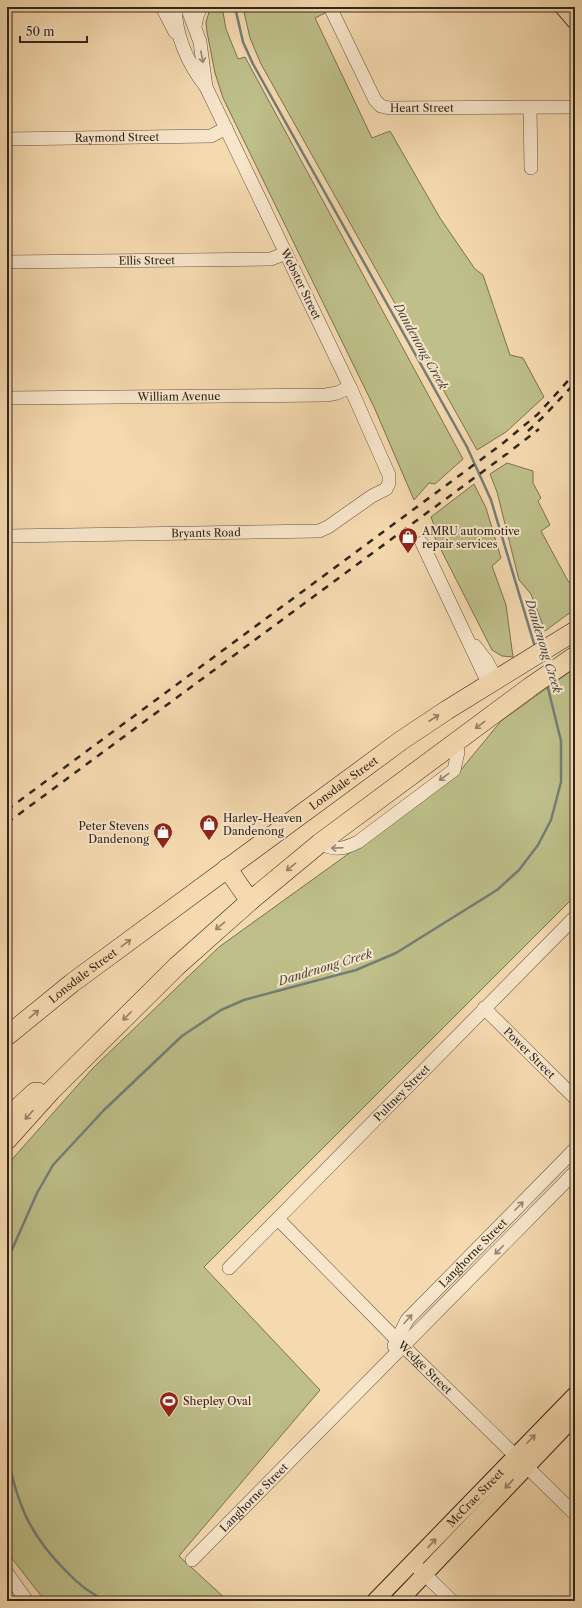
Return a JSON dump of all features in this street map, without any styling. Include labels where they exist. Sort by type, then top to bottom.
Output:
[{"type":"highway","name":"Lonsdale Street","points":[[7,1036],[61,992],[402,740],[447,710],[575,631]]},
{"type":"highway","points":[[7,1140],[51,1091],[177,966],[250,900],[320,843],[456,744],[530,687],[569,660]]},
{"type":"highway","points":[[493,683],[505,707]]},
{"type":"highway","points":[[227,868],[250,900]]},
{"type":"highway","points":[[7,1118],[35,1092],[51,1091]]},
{"type":"main road","points":[[563,7],[575,21]]},
{"type":"main road","name":"McCrae Street","points":[[399,1601],[425,1575],[575,1395]]},
{"type":"main road","name":"McCrae Street","points":[[375,1601],[413,1562],[521,1460],[575,1416]]},
{"type":"street","name":"Webster Street","points":[[162,7],[183,46]]},
{"type":"street","name":"Webster Street","points":[[175,7],[178,30],[193,70],[206,88],[226,128],[350,387],[389,475],[389,483]]},
{"type":"street","name":"Webster Street","points":[[187,7],[196,26],[204,68],[206,88]]},
{"type":"street","name":"Webster Street","points":[[196,26],[197,16],[201,7]]},
{"type":"street","name":"Heart Street","points":[[330,7],[375,100],[381,106],[387,108],[575,107]]},
{"type":"street","points":[[530,108],[530,168]]},
{"type":"street","name":"Raymond Street","points":[[7,139],[211,136],[226,128]]},
{"type":"street","name":"Ellis Street","points":[[7,262],[271,259],[286,253]]},
{"type":"street","name":"William Avenue","points":[[7,398],[326,395],[337,393],[350,387]]},
{"type":"street","name":"Bryants Road","points":[[7,536],[319,531],[328,527],[372,496],[386,489],[389,483]]},
{"type":"street","points":[[422,543],[467,637],[477,663],[493,683]]},
{"type":"street","name":"Pultney Street","points":[[229,1268],[575,917]]},
{"type":"street","name":"Power Street","points":[[484,1008],[575,1098]]},
{"type":"street","name":"Langhorne Street","points":[[400,1342],[407,1320],[575,1149]]},
{"type":"street","name":"Langhorne Street","points":[[192,1560],[383,1365],[400,1342],[575,1172]]},
{"type":"street","name":"Wedge Street","points":[[278,1219],[400,1342],[575,1514]]},
{"type":"street","points":[[413,1562],[452,1601]]},
{"type":"street","points":[[7,1573],[27,1601]]},
{"type":"green space","points":[[269,7],[324,7],[327,12],[315,18],[372,138],[390,131],[440,218],[475,269],[483,275],[510,355],[523,358],[544,397],[506,432],[477,450],[261,64],[250,38],[244,12]]},
{"type":"green space","points":[[214,8],[223,12],[226,29],[238,59],[245,57],[463,459],[435,484],[429,483],[414,500],[374,407],[223,98],[215,73],[206,22],[210,9]]},
{"type":"green space","points":[[507,463],[533,471],[533,483],[541,498],[538,501],[550,525],[541,531],[568,581],[575,587],[575,609],[545,631],[531,594],[519,580],[497,492],[490,474]]},
{"type":"green space","points":[[474,484],[486,508],[501,558],[492,566],[506,605],[513,657],[502,656],[492,650],[432,532],[434,525],[431,517]]},
{"type":"green space","points":[[575,668],[575,896],[204,1267],[320,1390],[179,1556],[228,1601],[45,1601],[7,1552],[7,1165],[93,1068],[219,947],[455,777],[501,721]]},
{"type":"waterway","name":"Dandenong Creek","points":[[235,7],[243,42],[253,64],[467,447],[491,500],[535,647]]},
{"type":"waterway","name":"Dandenong Creek","points":[[7,1261],[37,1193],[53,1165],[104,1110],[182,1036],[221,1010],[244,1000],[356,970],[396,953],[497,890],[519,870],[538,845],[551,820],[561,782],[561,741],[547,684]]},
{"type":"waterway","name":"Dandenong Creek","points":[[7,1454],[20,1503],[26,1517],[42,1544],[79,1584],[89,1592],[107,1601]]},
{"type":"railway","points":[[7,810],[502,444],[538,414],[575,373]]},
{"type":"railway","points":[[528,431],[575,383]]},
{"type":"railway","points":[[7,823],[539,429]]},
{"type":"place","name":"AMRU automotive repair services","points":[[408,554]]},
{"type":"place","name":"Harley-Heaven Dandenong","points":[[209,841]]},
{"type":"place","name":"Peter Stevens Dandenong","points":[[163,849]]},
{"type":"place","name":"Shepley Oval","points":[[169,1418]]}]
